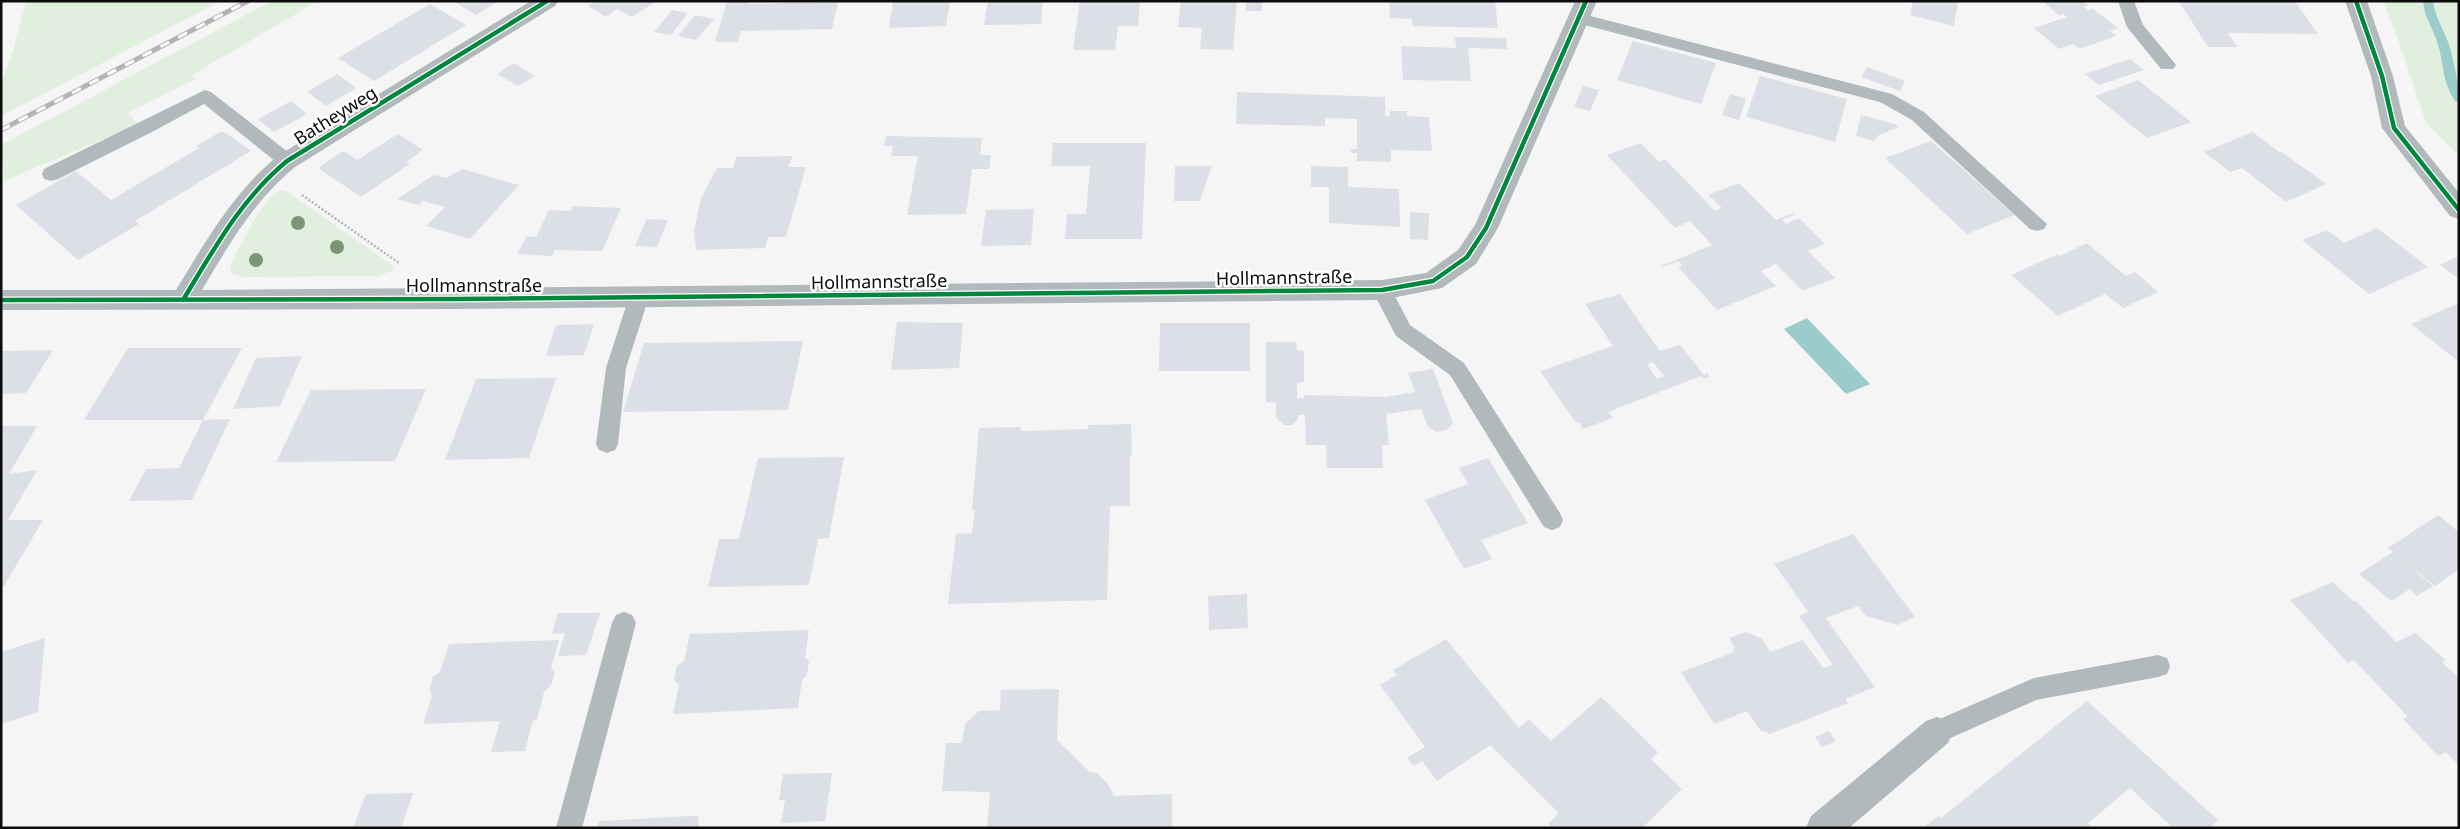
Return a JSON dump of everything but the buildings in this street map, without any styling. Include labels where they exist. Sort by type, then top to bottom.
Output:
[{"type":"street","name":"Batheyweg","points":[[183,300],[240,206],[266,176],[287,161],[547,1]]},
{"type":"street","points":[[2356,1],[2382,76],[2394,128],[2459,210]]},
{"type":"street","name":"Hollmannstraße","points":[[1,300],[639,297],[1382,290],[1433,280],[1467,257],[1486,228],[1583,10]]},
{"type":"street","points":[[1823,828],[1937,732]]},
{"type":"lane","points":[[2126,1],[2135,27],[2167,65]]},
{"type":"lane","points":[[1583,10],[1886,98],[1918,116],[2037,224]]},
{"type":"lane","points":[[51,174],[146,128],[205,96],[287,161]]},
{"type":"lane","points":[[1382,290],[1403,330],[1457,369],[1552,520]]},
{"type":"lane","points":[[607,444],[616,368],[639,297]]},
{"type":"lane","points":[[569,828],[624,623]]},
{"type":"lane","points":[[1937,732],[2034,689],[2158,666]]},
{"type":"path","points":[[266,176],[287,184],[401,264]]},
{"type":"green space","points":[[26,1],[221,1],[1,116],[1,84],[13,51]]},
{"type":"green space","points":[[272,1],[318,1],[192,75],[196,79],[128,113],[138,124],[4,181],[1,145]]},
{"type":"green space","points":[[2383,1],[2459,1],[2459,156],[2426,123],[2397,36]]},
{"type":"green space","points":[[281,190],[286,191],[394,266],[393,270],[379,276],[243,277],[232,274],[230,268],[232,262],[253,222],[266,202]]},
{"type":"water","points":[[1807,318],[1870,384],[1846,394],[1784,329]]},
{"type":"waterway","points":[[2428,1],[2429,13],[2444,45],[2450,81],[2459,98]]},
{"type":"railway","points":[[1,130],[248,1]]},
{"type":"cycle path","points":[[183,300],[241,207],[255,190],[287,161],[547,1]]},
{"type":"cycle path","points":[[1,300],[457,299],[1382,290],[1433,281],[1467,257],[1486,228],[1586,1]]},
{"type":"cycle path","points":[[2356,1],[2382,76],[2394,128],[2459,210]]}]
